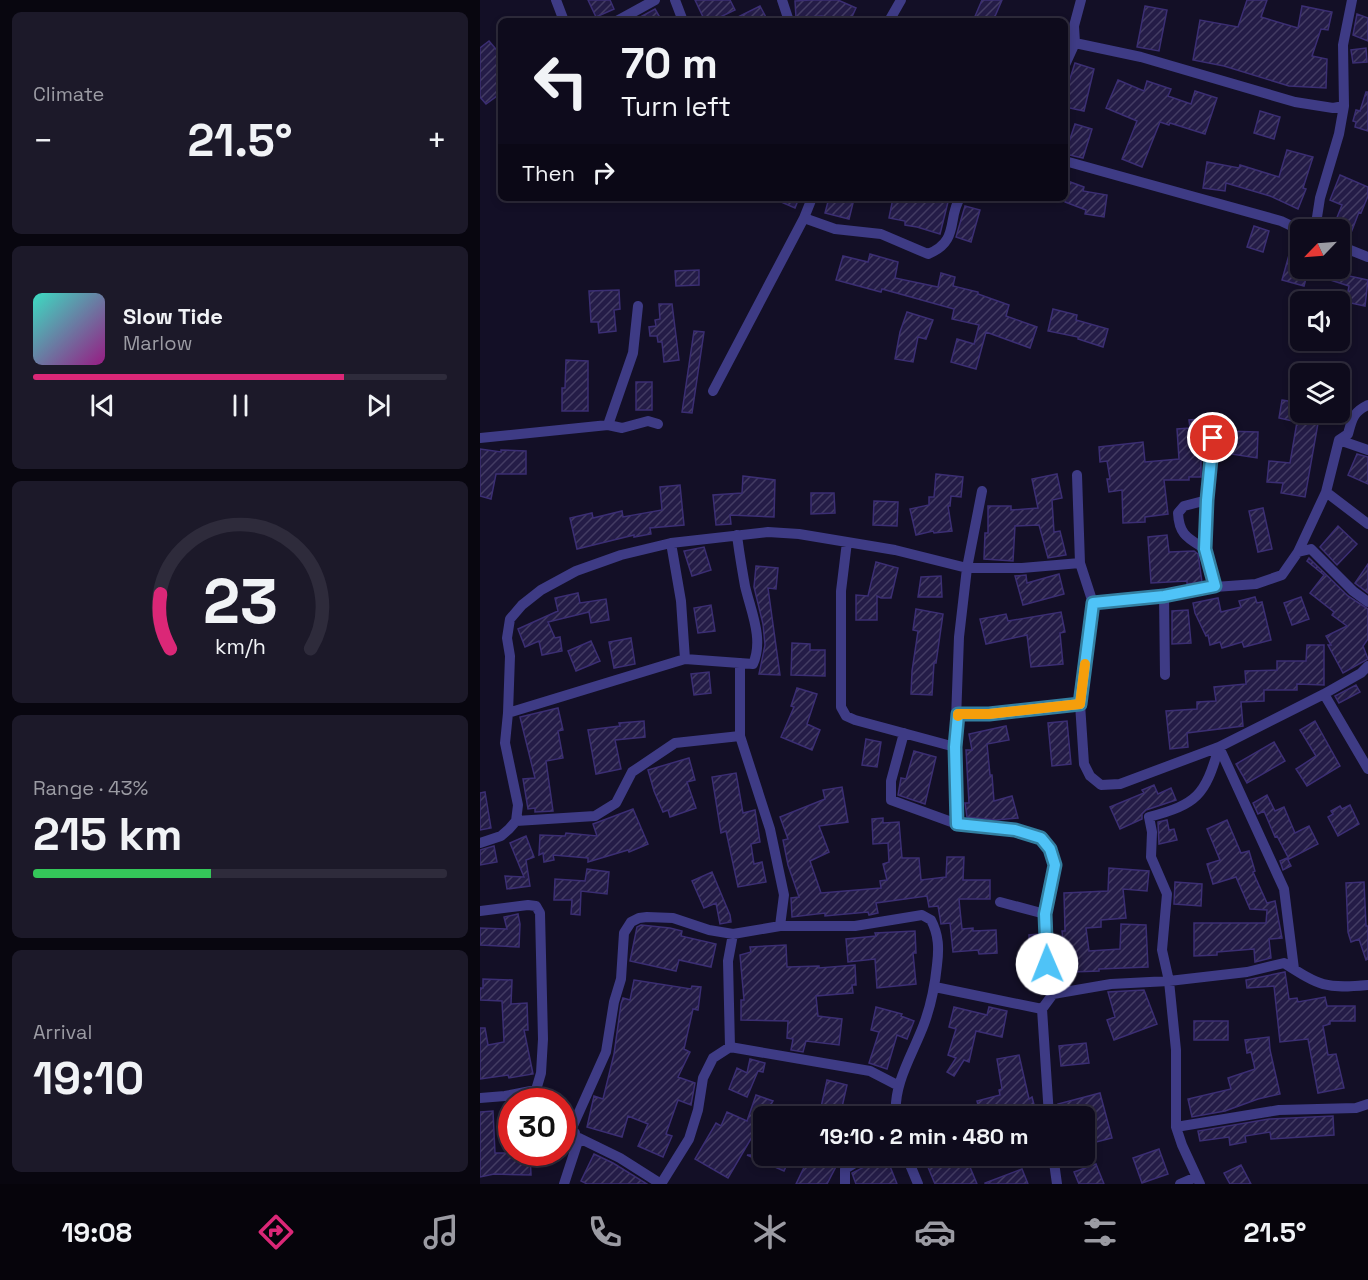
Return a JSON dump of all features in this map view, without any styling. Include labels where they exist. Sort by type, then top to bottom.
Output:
[{"type":"street","points":[[556,0],[563,18]]},
{"type":"street","points":[[622,18],[656,0]]},
{"type":"street","points":[[675,0],[682,18]]},
{"type":"street","points":[[782,0],[788,18]]},
{"type":"street","points":[[891,18],[901,0]]},
{"type":"street","points":[[1068,58],[1075,42],[1074,26],[1081,0]]},
{"type":"street","points":[[1317,219],[1344,106],[1343,45],[1352,0]]},
{"type":"street","points":[[1075,42],[1141,57],[1295,102],[1333,108],[1344,106]]},
{"type":"street","points":[[1068,162],[1290,225]]},
{"type":"street","points":[[713,391],[811,201]]},
{"type":"street","points":[[804,218],[835,229],[881,234],[928,254],[941,249],[953,226],[958,201]]},
{"type":"street","points":[[1350,249],[1367,253]]},
{"type":"street","points":[[608,425],[633,353],[638,306]]},
{"type":"street","points":[[1093,603],[1164,596],[1215,586],[1256,584],[1282,575],[1298,552],[1326,492],[1340,440],[1348,434],[1358,410],[1368,405]]},
{"type":"street","points":[[480,438],[608,425],[622,428],[648,422],[658,424]]},
{"type":"street","points":[[1213,438],[1205,549],[1215,586]]},
{"type":"street","points":[[1340,440],[1368,450]]},
{"type":"street","points":[[1077,475],[1080,563],[1093,603],[1080,704],[1084,764],[1090,776],[1101,784],[1120,784],[1219,747],[1324,694],[1361,673],[1368,666]]},
{"type":"street","points":[[957,824],[955,747],[959,637],[967,568],[982,491]]},
{"type":"street","points":[[1326,492],[1368,524]]},
{"type":"street","points":[[1205,549],[1184,536],[1178,525],[1178,513],[1184,506],[1207,500]]},
{"type":"street","points":[[480,843],[501,836],[516,820],[518,805],[505,743],[510,656],[507,638],[510,620],[522,605],[541,590],[576,571],[621,555],[671,543],[768,532],[799,534],[895,550],[967,568],[1022,568],[1080,563]]},
{"type":"street","points":[[508,713],[685,659],[753,664],[758,653],[758,638],[745,586],[736,535]]},
{"type":"street","points":[[847,542],[841,591],[841,707],[846,716],[855,720],[955,747]]},
{"type":"street","points":[[671,543],[681,601],[685,659]]},
{"type":"street","points":[[1298,552],[1311,549],[1353,591],[1368,602]]},
{"type":"street","points":[[1164,596],[1166,675]]},
{"type":"street","points":[[740,663],[740,736],[770,829],[784,895],[780,926]]},
{"type":"street","points":[[1324,694],[1368,769]]},
{"type":"street","points":[[958,714],[989,714],[1080,704]]},
{"type":"street","points":[[904,733],[891,781],[891,800],[957,824],[1015,830],[1041,838],[1050,849],[1055,865],[1045,914],[1047,964],[1053,994]]},
{"type":"street","points":[[516,820],[595,816],[615,803],[632,772],[675,743],[740,736]]},
{"type":"street","points":[[1219,747],[1284,889],[1294,969]]},
{"type":"street","points":[[1180,1184],[1198,1181],[1176,1127],[1176,1050],[1169,981],[1162,950],[1167,894],[1151,857],[1152,832],[1149,817],[1177,809],[1196,799],[1212,772],[1219,747]]},
{"type":"street","points":[[1000,902],[1045,914]]},
{"type":"street","points":[[480,911],[528,905],[536,906],[540,913],[543,1039],[542,1072],[537,1088]]},
{"type":"street","points":[[576,1131],[606,1052],[614,1002],[621,979],[624,933],[631,922],[646,916],[673,918],[709,930],[733,934],[780,926],[855,926],[922,915],[931,920],[935,927],[939,947],[935,987],[924,1024],[909,1055],[899,1086],[897,1106]]},
{"type":"street","points":[[730,1047],[729,961],[733,934]]},
{"type":"street","points":[[1048,1106],[1042,1009],[1053,994],[1112,984],[1169,981],[1247,972],[1284,963],[1317,983],[1328,986],[1339,988],[1368,985]]},
{"type":"street","points":[[935,987],[1042,1009]]},
{"type":"street","points":[[576,1135],[620,1158],[661,1184],[689,1138],[698,1110],[703,1078],[713,1058],[730,1047],[870,1071],[899,1086]]},
{"type":"street","points":[[480,1098],[498,1097]]},
{"type":"street","points":[[1176,1127],[1279,1110],[1356,1108],[1368,1104]]},
{"type":"street","points":[[564,1184],[568,1166]]},
{"type":"street","points":[[845,1184],[845,1169],[850,1166]]},
{"type":"street","points":[[911,1166],[918,1184]]},
{"type":"street","points":[[1054,1166],[1056,1184]]},
{"type":"building","points":[[588,0],[610,0],[614,9],[596,17]]},
{"type":"building","points":[[695,0],[730,0],[735,10],[718,18],[704,18]]},
{"type":"building","points":[[838,0],[856,8],[851,18],[822,16],[796,18],[795,1]]},
{"type":"building","points":[[982,0],[1002,0],[994,18],[974,18]]},
{"type":"building","points":[[1247,0],[1267,0],[1261,17],[1298,28],[1302,6],[1332,12],[1328,30],[1321,29],[1312,56],[1327,59],[1326,88],[1289,86],[1224,66],[1193,60],[1200,20],[1238,27]]},
{"type":"building","points":[[760,6],[766,18],[736,18]]},
{"type":"building","points":[[1145,6],[1167,10],[1159,51],[1137,47]]},
{"type":"building","points":[[655,9],[660,18],[638,18]]},
{"type":"building","points":[[1357,14],[1368,18],[1368,41],[1353,35]]},
{"type":"building","points":[[489,41],[498,52],[498,95],[486,104],[480,97],[480,48]]},
{"type":"building","points":[[1366,48],[1367,62],[1353,63],[1351,50]]},
{"type":"building","points":[[1075,63],[1094,69],[1084,111],[1068,108],[1068,85]]},
{"type":"building","points":[[1118,80],[1144,91],[1147,81],[1171,89],[1168,96],[1191,104],[1195,91],[1217,98],[1205,134],[1160,122],[1142,167],[1122,159],[1137,121],[1106,108]]},
{"type":"building","points":[[1366,92],[1368,92],[1368,131],[1355,127],[1356,122],[1353,121],[1356,110],[1360,111]]},
{"type":"building","points":[[1260,111],[1280,117],[1274,139],[1254,133]]},
{"type":"building","points":[[1075,124],[1092,129],[1083,158],[1068,155],[1068,145]]},
{"type":"building","points":[[1287,150],[1313,157],[1303,188],[1306,189],[1298,209],[1270,196],[1226,183],[1225,191],[1203,188],[1207,162],[1239,168],[1240,165],[1279,177]]},
{"type":"building","points":[[1340,175],[1368,187],[1368,196],[1350,235],[1350,219],[1336,219],[1342,205],[1330,200]]},
{"type":"building","points":[[1068,181],[1084,187],[1083,191],[1107,195],[1104,217],[1085,214],[1086,210],[1065,202],[1068,201]]},
{"type":"building","points":[[779,201],[798,201],[795,208]]},
{"type":"building","points":[[828,201],[853,203],[849,219],[825,213]]},
{"type":"building","points":[[892,201],[948,201],[940,234],[905,225],[905,221],[889,218]]},
{"type":"building","points":[[965,206],[980,210],[971,242],[956,237]]},
{"type":"building","points":[[1254,226],[1269,231],[1263,252],[1247,247]]},
{"type":"building","points":[[870,254],[898,262],[895,278],[938,287],[941,273],[955,277],[953,286],[978,292],[978,294],[1009,305],[1006,316],[1037,327],[1030,348],[986,332],[976,369],[951,362],[957,339],[974,344],[979,325],[952,319],[954,309],[882,289],[881,292],[836,280],[843,256],[868,262]]},
{"type":"building","points":[[1290,255],[1290,279],[1306,279],[1304,286],[1282,280]]},
{"type":"building","points":[[699,270],[699,285],[676,286],[675,271]]},
{"type":"building","points":[[1350,276],[1368,280],[1365,306],[1350,303],[1349,286],[1327,279],[1350,279]]},
{"type":"building","points":[[619,290],[620,309],[614,310],[616,331],[599,333],[598,322],[591,322],[589,291]]},
{"type":"building","points":[[659,304],[672,304],[679,360],[664,362],[662,342],[658,342],[657,336],[650,336],[649,327],[656,326],[655,320],[660,319]]},
{"type":"building","points":[[1053,309],[1077,315],[1076,320],[1108,329],[1103,347],[1078,339],[1078,337],[1048,331]]},
{"type":"building","points":[[907,312],[933,320],[926,339],[918,337],[913,362],[895,359],[900,332]]},
{"type":"building","points":[[694,331],[704,332],[692,413],[682,412]]},
{"type":"building","points":[[566,360],[588,361],[588,411],[562,411]]},
{"type":"building","points":[[636,382],[652,382],[652,410],[636,410]]},
{"type":"building","points":[[1282,400],[1290,401],[1290,420],[1279,418]]},
{"type":"building","points":[[1202,419],[1204,447],[1201,447],[1201,477],[1189,477],[1189,480],[1164,480],[1168,514],[1145,517],[1145,522],[1123,523],[1122,490],[1109,492],[1107,479],[1110,479],[1107,461],[1100,462],[1099,447],[1143,442],[1145,462],[1179,459],[1177,429],[1190,428],[1189,420]]},
{"type":"building","points":[[1297,423],[1318,423],[1305,497],[1281,493],[1283,483],[1267,482],[1269,461],[1290,463]]},
{"type":"building","points":[[1223,431],[1258,432],[1257,458],[1231,454],[1232,450],[1222,449]]},
{"type":"building","points":[[480,449],[501,452],[501,450],[526,451],[526,474],[496,474],[491,499],[480,496]]},
{"type":"building","points":[[1357,454],[1368,457],[1368,484],[1348,475]]},
{"type":"building","points":[[936,474],[963,477],[961,497],[951,496],[950,506],[948,506],[952,531],[934,533],[933,531],[916,535],[910,509],[929,505],[929,497],[934,497]]},
{"type":"building","points":[[1057,474],[1062,498],[1052,500],[1054,532],[1060,531],[1066,555],[1048,558],[1039,525],[1015,526],[1013,561],[984,559],[985,533],[988,533],[988,506],[1011,506],[1011,510],[1038,508],[1032,479]]},
{"type":"building","points":[[743,476],[775,480],[774,517],[730,515],[731,524],[716,525],[713,495],[742,493]]},
{"type":"building","points":[[680,485],[684,525],[650,528],[651,534],[634,537],[634,535],[577,549],[570,518],[592,513],[593,518],[622,511],[623,517],[662,510],[660,487]]},
{"type":"building","points":[[811,493],[834,493],[835,513],[811,514]]},
{"type":"building","points":[[874,501],[898,502],[897,526],[873,525]]},
{"type":"building","points":[[1263,508],[1272,549],[1258,552],[1249,511]]},
{"type":"building","points":[[1338,526],[1357,544],[1337,565],[1320,547]]},
{"type":"building","points":[[1167,535],[1169,552],[1194,551],[1198,554],[1202,582],[1151,583],[1148,537]]},
{"type":"building","points":[[704,547],[711,570],[692,576],[684,551]]},
{"type":"building","points":[[1309,558],[1348,596],[1368,609],[1368,639],[1363,646],[1368,659],[1343,673],[1328,645],[1331,645],[1326,636],[1347,626],[1310,593],[1324,575],[1307,561]]},
{"type":"building","points":[[876,562],[898,568],[891,598],[877,596],[877,620],[856,620],[856,595],[868,596]]},
{"type":"building","points":[[1368,564],[1368,593],[1355,583]]},
{"type":"building","points":[[756,566],[778,568],[776,589],[768,588],[780,675],[759,674],[765,645],[763,624],[754,587]]},
{"type":"building","points":[[1059,574],[1064,594],[1023,605],[1015,576],[1026,575],[1027,583]]},
{"type":"building","points":[[941,576],[942,597],[918,597],[921,577]]},
{"type":"building","points":[[578,593],[580,603],[606,599],[609,620],[591,623],[589,612],[548,622],[555,638],[560,637],[562,651],[542,655],[539,641],[525,647],[518,629],[558,611],[555,598]]},
{"type":"building","points":[[1255,597],[1257,603],[1262,602],[1271,640],[1244,647],[1242,642],[1222,648],[1220,642],[1210,645],[1208,635],[1206,636],[1195,613],[1193,603],[1218,598],[1221,612],[1241,607],[1239,601]]},
{"type":"building","points":[[1301,597],[1309,619],[1292,625],[1284,603]]},
{"type":"building","points":[[711,605],[715,631],[698,633],[694,608]]},
{"type":"building","points":[[916,609],[943,614],[936,663],[934,663],[932,695],[911,694],[918,631],[913,630]]},
{"type":"building","points":[[1188,610],[1191,643],[1172,644],[1172,611]]},
{"type":"building","points":[[1061,612],[1065,632],[1060,633],[1063,664],[1031,667],[1027,635],[986,644],[980,619],[1006,614],[1008,621]]},
{"type":"building","points":[[631,638],[635,664],[614,668],[609,642]]},
{"type":"building","points":[[591,641],[600,661],[576,671],[568,651]]},
{"type":"building","points":[[792,643],[810,644],[810,650],[825,650],[825,676],[791,675]]},
{"type":"building","points":[[1307,645],[1324,645],[1324,685],[1297,684],[1297,690],[1264,690],[1264,701],[1241,702],[1243,726],[1187,733],[1188,747],[1170,749],[1166,711],[1197,709],[1197,702],[1216,701],[1214,687],[1246,684],[1245,671],[1277,670],[1277,661],[1306,661]]},
{"type":"building","points":[[709,672],[711,693],[694,695],[691,674]]},
{"type":"building","points":[[1356,685],[1360,692],[1339,703],[1335,696]]},
{"type":"building","points":[[797,688],[817,694],[807,724],[820,730],[812,750],[781,737],[794,707],[791,706]]},
{"type":"building","points":[[558,708],[563,730],[558,731],[563,758],[546,761],[553,811],[535,812],[535,808],[528,809],[523,779],[535,778],[520,717]]},
{"type":"building","points":[[644,721],[645,737],[615,740],[621,769],[596,774],[588,730],[620,726],[619,723]]},
{"type":"building","points":[[1067,721],[1071,764],[1052,766],[1048,723]]},
{"type":"building","points":[[1315,721],[1340,766],[1307,786],[1296,769],[1316,756],[1300,730]]},
{"type":"building","points":[[1006,726],[1009,740],[987,744],[990,775],[992,775],[994,801],[1012,796],[1018,818],[996,820],[967,817],[965,803],[969,803],[966,750],[972,750],[969,734]]},
{"type":"building","points":[[866,739],[881,742],[877,767],[862,765]]},
{"type":"building","points":[[1274,742],[1285,761],[1247,783],[1236,764]]},
{"type":"building","points":[[914,751],[936,757],[925,804],[898,795],[901,778],[906,779]]},
{"type":"building","points":[[689,758],[695,780],[687,782],[696,808],[670,817],[668,810],[663,812],[648,770]]},
{"type":"building","points":[[736,773],[743,813],[755,810],[760,842],[751,844],[754,864],[762,862],[766,882],[738,887],[726,831],[721,833],[712,777]]},
{"type":"building","points":[[1154,785],[1158,794],[1171,788],[1176,800],[1146,810],[1142,814],[1142,819],[1120,829],[1110,807],[1144,793],[1142,790]]},
{"type":"building","points":[[842,787],[848,822],[819,826],[829,852],[810,861],[821,893],[881,888],[880,881],[887,880],[883,864],[889,862],[888,843],[873,844],[872,819],[883,818],[883,823],[899,822],[902,858],[919,858],[921,880],[946,877],[947,857],[964,857],[963,880],[990,880],[990,899],[959,899],[960,910],[962,929],[996,930],[997,953],[979,954],[978,950],[953,952],[950,923],[941,924],[938,906],[929,907],[927,896],[876,903],[878,913],[869,915],[868,912],[825,916],[825,913],[792,917],[791,898],[799,897],[788,865],[783,840],[788,839],[780,817],[825,799],[823,790]]},
{"type":"building","points":[[485,792],[491,828],[480,830],[480,793]]},
{"type":"building","points":[[1267,795],[1275,811],[1284,807],[1295,833],[1309,826],[1318,844],[1289,859],[1277,836],[1275,837],[1264,811],[1258,814],[1253,803]]},
{"type":"building","points":[[1350,805],[1359,824],[1338,836],[1328,817],[1333,814],[1331,811],[1340,806],[1342,809]]},
{"type":"building","points":[[633,809],[648,844],[629,852],[628,850],[588,862],[588,858],[553,855],[554,860],[544,862],[543,853],[539,855],[540,835],[565,836],[566,833],[597,836],[593,824]]},
{"type":"building","points":[[1167,820],[1169,830],[1174,829],[1177,840],[1159,844],[1158,822]]},
{"type":"building","points":[[1227,820],[1241,853],[1249,851],[1255,871],[1253,872],[1267,903],[1275,901],[1282,938],[1269,939],[1271,958],[1255,962],[1254,949],[1194,956],[1194,923],[1266,923],[1267,910],[1250,909],[1236,877],[1213,884],[1207,864],[1220,860],[1207,829]]},
{"type":"building","points":[[526,836],[534,857],[526,860],[530,886],[507,889],[505,876],[524,877],[510,843]]},
{"type":"building","points":[[494,846],[497,862],[480,865],[480,850]]},
{"type":"building","points":[[1287,858],[1291,866],[1283,870],[1280,861]]},
{"type":"building","points":[[1109,868],[1149,871],[1147,891],[1123,889],[1126,918],[1101,920],[1101,927],[1086,928],[1089,951],[1120,949],[1121,924],[1146,925],[1148,967],[1072,972],[1070,948],[1064,949],[1062,931],[1065,931],[1064,893],[1108,891]]},
{"type":"building","points":[[587,869],[609,872],[607,894],[581,891],[580,915],[571,914],[572,900],[554,900],[555,879],[585,881]]},
{"type":"building","points":[[712,872],[731,922],[720,924],[716,903],[704,908],[692,881]]},
{"type":"building","points":[[1175,882],[1202,884],[1201,906],[1174,904]]},
{"type":"building","points":[[1364,882],[1366,926],[1368,926],[1368,959],[1366,960],[1359,939],[1351,942],[1348,932],[1346,883]]},
{"type":"building","points":[[518,914],[519,947],[480,945],[480,928],[507,929],[504,917]]},
{"type":"building","points":[[641,925],[682,931],[681,936],[716,944],[711,967],[679,960],[676,971],[630,961],[637,927]]},
{"type":"building","points":[[915,931],[916,953],[913,953],[916,984],[877,988],[875,959],[848,962],[846,939],[876,936],[875,933]]},
{"type":"building","points":[[1038,934],[1038,953],[1029,953],[1029,935]]},
{"type":"building","points":[[786,945],[787,967],[819,966],[819,968],[855,965],[856,985],[852,985],[853,993],[816,996],[818,1016],[842,1019],[839,1045],[806,1041],[803,1052],[791,1050],[793,1039],[787,1038],[788,1021],[741,1020],[741,1000],[744,1000],[740,955],[751,952],[750,947]]},
{"type":"building","points":[[1285,972],[1289,999],[1297,998],[1298,1002],[1325,997],[1327,1006],[1355,1006],[1355,1021],[1330,1021],[1330,1024],[1323,1026],[1328,1055],[1336,1054],[1344,1088],[1318,1093],[1308,1039],[1280,1042],[1274,986],[1247,988],[1246,980]]},
{"type":"building","points":[[483,979],[512,980],[511,1004],[527,1003],[528,1030],[524,1030],[533,1074],[480,1079],[480,1028],[485,1028],[488,1045],[504,1042],[502,1001],[480,1000]]},
{"type":"building","points":[[634,980],[691,989],[692,986],[701,987],[698,1010],[693,1009],[684,1049],[690,1052],[678,1077],[695,1083],[691,1105],[678,1100],[666,1134],[672,1136],[663,1157],[638,1146],[648,1124],[628,1116],[622,1137],[587,1127],[594,1096],[603,1099],[614,1054],[621,1004],[623,998],[630,1000]]},
{"type":"building","points":[[1144,990],[1157,1024],[1114,1040],[1107,1020],[1115,1017],[1108,992]]},
{"type":"building","points":[[876,1007],[902,1014],[901,1016],[914,1021],[907,1039],[897,1035],[887,1069],[869,1063],[879,1032],[871,1030]]},
{"type":"building","points":[[954,1007],[987,1015],[989,1007],[1007,1011],[1002,1037],[976,1031],[969,1062],[964,1060],[954,1076],[947,1072],[956,1058],[948,1055],[956,1029],[949,1027]]},
{"type":"building","points":[[1194,1021],[1228,1021],[1228,1040],[1194,1040]]},
{"type":"building","points":[[1269,1037],[1280,1094],[1225,1111],[1192,1117],[1188,1099],[1231,1089],[1228,1078],[1255,1069],[1251,1052],[1247,1053],[1245,1040]]},
{"type":"building","points":[[1086,1043],[1089,1063],[1061,1066],[1059,1046]]},
{"type":"building","points":[[1019,1055],[1029,1099],[1032,1097],[1034,1106],[978,1106],[977,1101],[1000,1095],[999,1090],[1002,1089],[997,1059]]},
{"type":"building","points":[[750,1059],[765,1063],[763,1072],[758,1071],[747,1097],[729,1089],[737,1068],[747,1073]]},
{"type":"building","points":[[827,1080],[847,1085],[842,1106],[821,1106]]},
{"type":"building","points":[[1100,1093],[1112,1138],[1095,1142],[1095,1106],[1058,1106],[1058,1104]]},
{"type":"building","points":[[756,1095],[773,1101],[770,1106],[753,1106],[753,1135],[728,1178],[695,1159],[716,1123],[721,1126],[727,1112],[747,1121]]},
{"type":"building","points":[[493,1111],[495,1153],[498,1153],[498,1166],[531,1166],[531,1175],[494,1174],[480,1177],[480,1112]]},
{"type":"building","points":[[1333,1116],[1334,1135],[1271,1139],[1270,1132],[1245,1136],[1246,1142],[1230,1145],[1229,1137],[1200,1141],[1198,1131],[1269,1119]]},
{"type":"building","points":[[1159,1149],[1168,1174],[1142,1183],[1133,1158]]},
{"type":"building","points":[[594,1154],[647,1184],[587,1184],[581,1181]]},
{"type":"building","points":[[1095,1164],[1104,1184],[1079,1184],[1074,1172]]},
{"type":"building","points":[[1241,1165],[1251,1184],[1230,1184],[1224,1173]]},
{"type":"building","points":[[772,1166],[786,1166],[784,1171]]},
{"type":"building","points":[[805,1166],[836,1166],[827,1184],[796,1184]]},
{"type":"building","points":[[866,1166],[890,1166],[897,1184],[856,1184],[852,1173]]},
{"type":"building","points":[[928,1166],[970,1166],[977,1184],[935,1184]]},
{"type":"building","points":[[1022,1169],[1028,1184],[985,1184],[985,1183]]},
{"type":"slow traffic","points":[[958,716],[958,714],[989,714],[1080,704],[1085,664]]},
{"type":"route","points":[[1047,964],[1045,914],[1055,865],[1050,849],[1041,838],[1015,830],[957,824],[955,747],[958,714],[989,714],[1080,704],[1093,603],[1164,596],[1215,586],[1205,549],[1213,438]]}]
